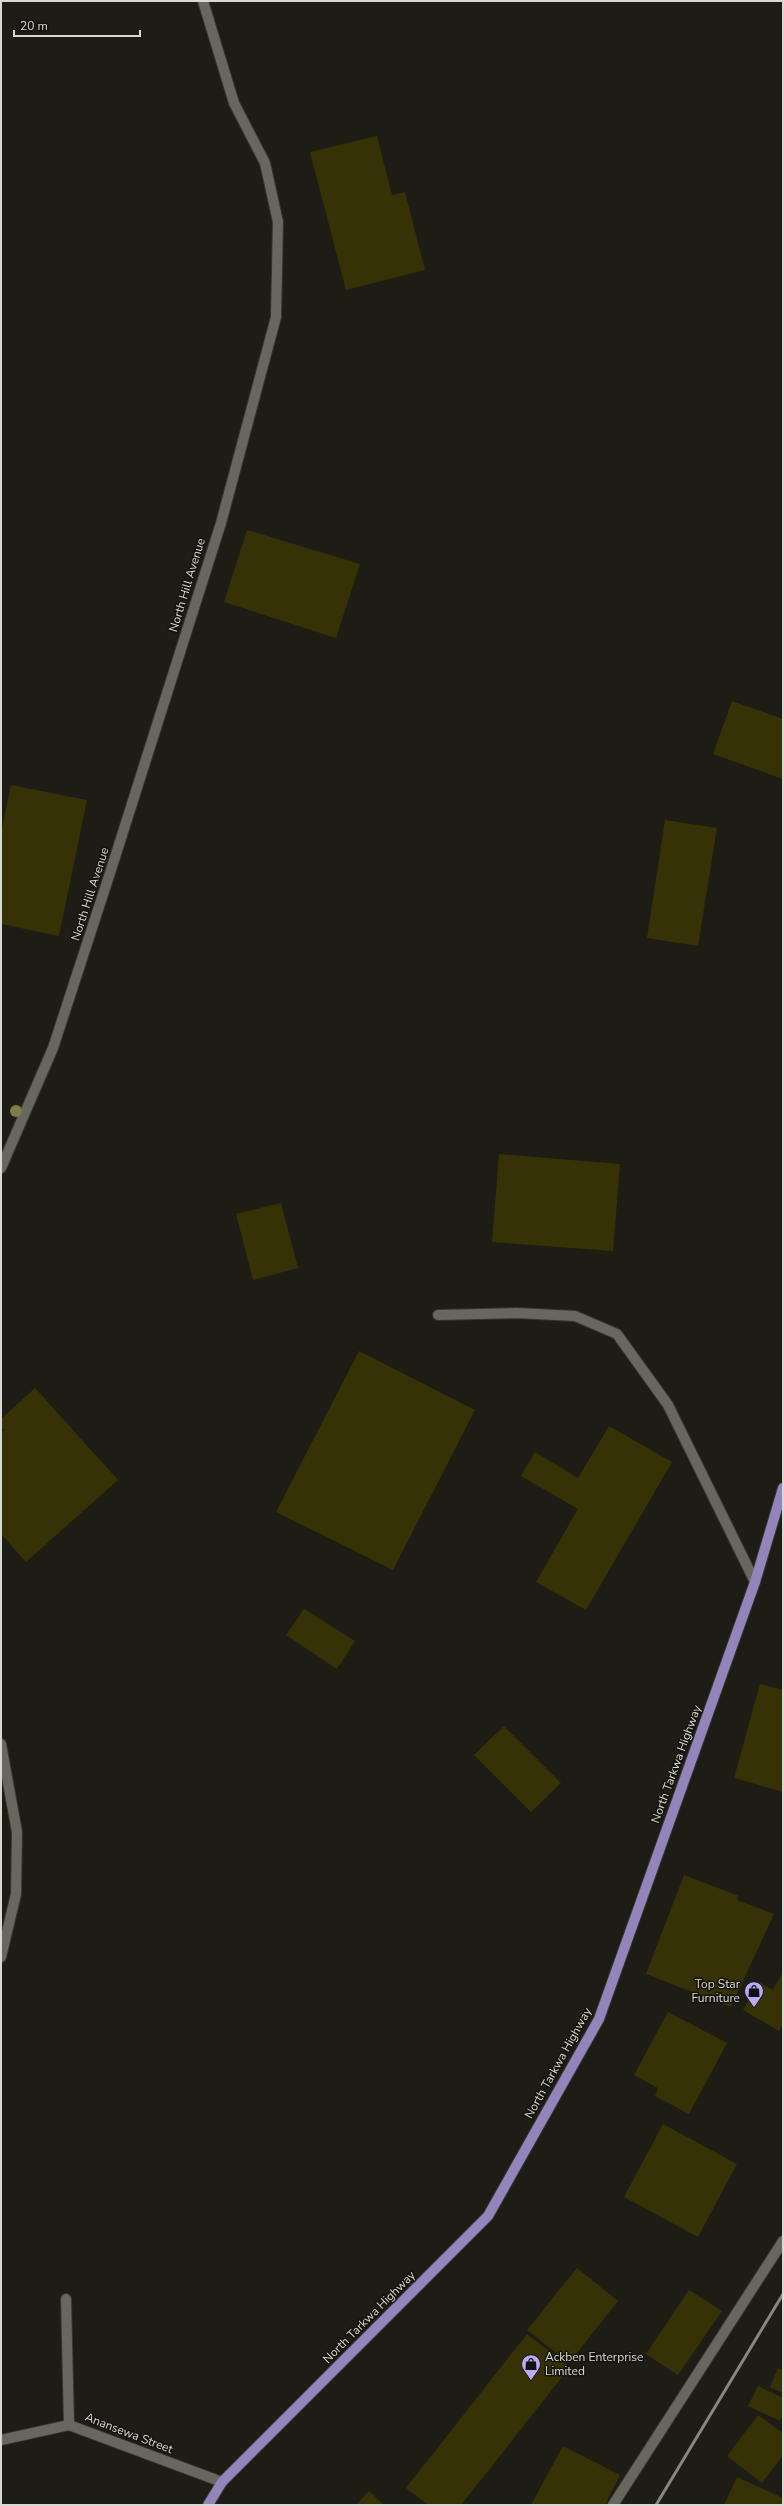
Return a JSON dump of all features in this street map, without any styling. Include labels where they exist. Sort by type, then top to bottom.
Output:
[{"type":"main road","name":"North Tarkwa Highway","points":[[208,2505],[222,2482],[488,2216],[599,2019],[755,1582],[783,1488]]},
{"type":"street","name":"North Hill Avenue","points":[[1,1168],[53,1048],[105,888],[221,523],[276,317],[278,222],[267,171],[234,103],[203,1]]},
{"type":"street","points":[[438,1315],[517,1313],[575,1316],[617,1334],[668,1404],[755,1582]]},
{"type":"street","points":[[1,1744],[17,1832],[16,1894],[1,1957]]},
{"type":"street","points":[[613,2505],[783,2241]]},
{"type":"street","points":[[66,2299],[69,2425]]},
{"type":"street","name":"Anansewa Street","points":[[1,2440],[69,2425],[222,2482]]},
{"type":"building","points":[[377,136],[392,195],[405,192],[425,270],[346,290],[310,152]]},
{"type":"building","points":[[247,530],[360,564],[336,638],[224,602]]},
{"type":"building","points":[[732,701],[783,719],[783,779],[713,754]]},
{"type":"building","points":[[11,785],[87,800],[59,936],[1,924],[1,833]]},
{"type":"building","points":[[665,820],[717,828],[698,946],[647,938]]},
{"type":"building","points":[[499,1154],[620,1164],[613,1251],[492,1242]]},
{"type":"building","points":[[281,1203],[298,1268],[253,1280],[236,1214]]},
{"type":"building","points":[[359,1351],[475,1410],[393,1570],[276,1512]]},
{"type":"building","points":[[35,1388],[118,1480],[26,1562],[1,1534],[1,1432],[4,1430],[1,1427],[1,1419]]},
{"type":"building","points":[[609,1426],[672,1462],[586,1610],[536,1582],[578,1509],[521,1476],[535,1452],[578,1478]]},
{"type":"building","points":[[304,1609],[355,1641],[337,1669],[286,1635]]},
{"type":"building","points":[[760,1684],[783,1690],[783,1792],[734,1778]]},
{"type":"building","points":[[504,1726],[561,1783],[531,1812],[474,1755]]},
{"type":"building","points":[[684,1875],[739,1896],[737,1900],[774,1914],[731,2007],[646,1974]]},
{"type":"building","points":[[783,1972],[783,2024],[779,2031],[743,2010],[759,1982],[773,1990]]},
{"type":"building","points":[[668,2012],[727,2043],[689,2114],[655,2096],[658,2088],[634,2075]]},
{"type":"building","points":[[663,2124],[737,2164],[698,2237],[624,2197]]},
{"type":"building","points":[[577,2268],[618,2301],[569,2363],[527,2330]]},
{"type":"building","points":[[689,2290],[722,2311],[678,2375],[646,2354]]},
{"type":"building","points":[[527,2334],[570,2367],[461,2505],[428,2505],[406,2488]]},
{"type":"building","points":[[778,2368],[783,2370],[783,2393],[770,2387]]},
{"type":"building","points":[[758,2386],[783,2398],[783,2415],[780,2421],[748,2406]]},
{"type":"building","points":[[758,2415],[783,2433],[783,2455],[762,2483],[727,2456]]},
{"type":"building","points":[[563,2446],[620,2475],[605,2505],[531,2505]]},
{"type":"building","points":[[737,2477],[783,2498],[783,2505],[724,2505]]},
{"type":"building","points":[[369,2491],[384,2505],[356,2505]]},
{"type":"railway","points":[[656,2505],[783,2294]]},
{"type":"place","name":"Top Star Furniture","points":[[754,2008]]},
{"type":"place","name":"Ackben Enterprise Limited","points":[[531,2381]]}]
